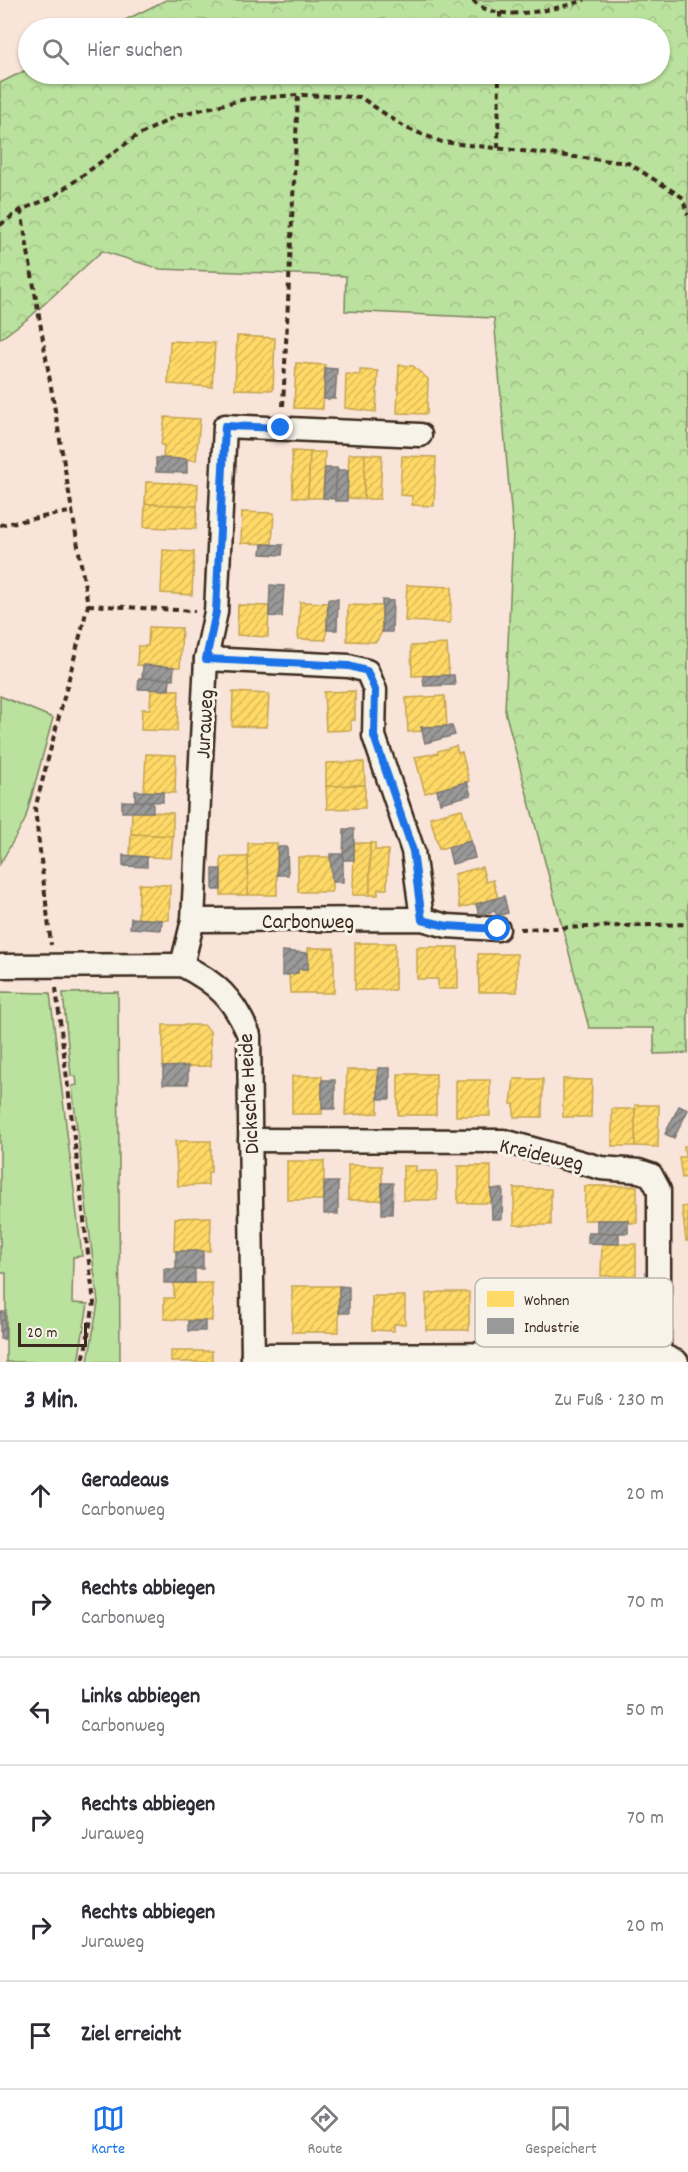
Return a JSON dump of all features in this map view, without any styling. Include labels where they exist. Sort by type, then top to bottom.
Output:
[{"type":"street","name":"Juraweg","points":[[182,965],[193,920],[206,659],[216,612],[225,426],[420,435]]},
{"type":"street","points":[[206,659],[349,666],[367,671],[375,690],[374,736],[413,851],[422,920]]},
{"type":"street","name":"Carbonweg","points":[[193,920],[422,920],[447,926],[498,929]]},
{"type":"street","name":"Dicksche Heide","points":[[0,966],[182,965],[208,978],[238,1009],[249,1035],[253,1359]]},
{"type":"street","name":"Kreideweg","points":[[250,1140],[504,1141],[601,1168],[639,1171],[651,1175],[658,1190],[663,1278]]},
{"type":"street","name":"Kreideweg","points":[[253,1359],[668,1358]]},
{"type":"path","points":[[473,0],[479,7],[500,12],[530,12],[585,0]]},
{"type":"path","points":[[500,12],[500,18]]},
{"type":"path","points":[[498,148],[499,84]]},
{"type":"path","points":[[281,428],[298,95]]},
{"type":"path","points":[[0,225],[21,210],[53,197],[135,137],[178,115],[246,99],[298,95],[360,98],[406,128],[442,142],[628,163],[682,197],[688,215]]},
{"type":"path","points":[[21,210],[74,511],[88,605],[35,809],[94,1304],[83,1362]]},
{"type":"path","points":[[0,525],[74,511]]},
{"type":"path","points":[[88,605],[216,612]]},
{"type":"path","points":[[498,929],[688,924]]},
{"type":"green space","points":[[166,0],[688,0],[688,1053],[654,1054],[654,1028],[589,1028],[505,711],[513,532],[494,318],[345,311],[346,276],[160,269],[102,251],[30,317],[0,339],[0,83],[18,74],[18,84],[670,84],[670,18],[129,18]]},
{"type":"green space","points":[[0,696],[53,718],[25,820],[0,864]]},
{"type":"green space","points":[[0,992],[50,993],[82,1256],[73,1257],[72,1303],[88,1304],[78,1362],[6,1362],[6,1273],[0,1273]]},
{"type":"green space","points":[[118,992],[120,1362],[88,1362],[98,1303],[72,1086],[77,1085],[76,1076],[71,1076],[63,993]]},
{"type":"building: Wohnen","points":[[237,336],[275,338],[273,390],[235,389]]},
{"type":"building: Wohnen","points":[[170,341],[215,343],[212,387],[168,384]]},
{"type":"building: Wohnen","points":[[296,363],[325,365],[323,409],[294,408]]},
{"type":"building: Wohnen","points":[[399,365],[413,366],[428,379],[427,414],[397,413]]},
{"type":"building: Wohnen","points":[[360,370],[378,371],[376,412],[345,408],[346,374],[360,375]]},
{"type":"building: Wohnen","points":[[165,417],[200,419],[196,460],[163,458],[164,445],[161,445]]},
{"type":"building: Wohnen","points":[[292,451],[310,452],[308,498],[293,497]]},
{"type":"building: Wohnen","points":[[310,452],[325,452],[323,498],[308,498]]},
{"type":"building: Wohnen","points":[[349,454],[365,454],[364,499],[347,498]]},
{"type":"building: Wohnen","points":[[365,454],[382,455],[380,499],[364,499]]},
{"type":"building: Wohnen","points":[[402,456],[436,457],[434,506],[412,505],[412,496],[400,495]]},
{"type":"building: Wohnen","points":[[146,482],[198,484],[197,506],[145,504]]},
{"type":"building: Wohnen","points":[[145,504],[197,506],[196,529],[144,527]]},
{"type":"building: Wohnen","points":[[242,512],[274,513],[272,544],[241,543]]},
{"type":"building: Wohnen","points":[[163,550],[194,552],[192,595],[161,593]]},
{"type":"building: Wohnen","points":[[407,585],[452,587],[450,623],[405,621]]},
{"type":"building: Wohnen","points":[[300,602],[328,603],[326,640],[298,639]]},
{"type":"building: Wohnen","points":[[238,605],[269,606],[268,637],[237,635]]},
{"type":"building: Wohnen","points":[[348,605],[382,606],[382,632],[376,642],[347,641]]},
{"type":"building: Wohnen","points":[[149,627],[182,628],[180,667],[137,665],[138,646],[148,646]]},
{"type":"building: Wohnen","points":[[447,644],[449,675],[412,676],[411,646]]},
{"type":"building: Wohnen","points":[[151,689],[179,690],[177,731],[141,730],[142,709],[150,709]]},
{"type":"building: Wohnen","points":[[355,691],[355,720],[351,720],[351,730],[326,731],[324,692]]},
{"type":"building: Wohnen","points":[[233,692],[269,694],[267,727],[232,726]]},
{"type":"building: Wohnen","points":[[445,696],[447,726],[421,727],[422,731],[408,732],[406,698]]},
{"type":"building: Wohnen","points":[[456,746],[458,753],[462,752],[469,781],[425,793],[415,757],[438,753],[438,751]]},
{"type":"building: Wohnen","points":[[146,754],[176,755],[175,793],[144,791]]},
{"type":"building: Wohnen","points":[[364,762],[365,785],[326,786],[326,763]]},
{"type":"building: Wohnen","points":[[365,785],[365,808],[327,809],[326,786]]},
{"type":"building: Wohnen","points":[[462,809],[471,841],[439,849],[430,817]]},
{"type":"building: Wohnen","points":[[132,811],[173,813],[173,836],[131,834]]},
{"type":"building: Wohnen","points":[[131,834],[173,836],[171,858],[130,856]]},
{"type":"building: Wohnen","points":[[248,843],[277,843],[277,895],[248,895]]},
{"type":"building: Wohnen","points":[[354,843],[370,843],[370,895],[353,895]]},
{"type":"building: Wohnen","points":[[370,843],[375,843],[375,850],[388,850],[387,889],[378,889],[378,895],[370,895]]},
{"type":"building: Wohnen","points":[[221,857],[248,857],[248,895],[221,895]]},
{"type":"building: Wohnen","points":[[298,857],[332,857],[332,892],[298,892]]},
{"type":"building: Wohnen","points":[[482,867],[486,882],[493,880],[498,898],[460,908],[454,874]]},
{"type":"building: Wohnen","points":[[139,884],[170,885],[169,920],[138,919]]},
{"type":"building: Wohnen","points":[[355,943],[395,943],[395,990],[355,990]]},
{"type":"building: Wohnen","points":[[417,947],[458,947],[458,989],[438,989],[438,979],[417,979]]},
{"type":"building: Wohnen","points":[[308,948],[334,948],[334,993],[290,993],[289,973],[298,973],[298,969],[308,969]]},
{"type":"building: Wohnen","points":[[478,954],[517,954],[517,992],[479,992]]},
{"type":"building: Wohnen","points":[[163,1025],[204,1025],[210,1031],[211,1066],[163,1067]]},
{"type":"building: Wohnen","points":[[347,1070],[378,1070],[378,1113],[345,1115]]},
{"type":"building: Wohnen","points":[[398,1074],[436,1074],[436,1115],[398,1115]]},
{"type":"building: Wohnen","points":[[292,1076],[322,1076],[322,1114],[292,1114]]},
{"type":"building: Wohnen","points":[[514,1079],[543,1079],[542,1117],[514,1117],[514,1104],[511,1104]]},
{"type":"building: Wohnen","points":[[563,1079],[592,1080],[591,1117],[563,1117]]},
{"type":"building: Wohnen","points":[[456,1080],[490,1080],[490,1116],[456,1116]]},
{"type":"building: Wohnen","points":[[635,1105],[659,1105],[658,1147],[635,1146]]},
{"type":"building: Wohnen","points":[[612,1109],[635,1109],[635,1146],[612,1146]]},
{"type":"building: Wohnen","points":[[175,1141],[211,1141],[211,1172],[208,1172],[208,1185],[178,1186]]},
{"type":"building: Wohnen","points":[[684,1146],[688,1146],[688,1177],[682,1178],[679,1157],[685,1157]]},
{"type":"building: Wohnen","points":[[287,1161],[324,1161],[324,1200],[287,1200]]},
{"type":"building: Wohnen","points":[[348,1165],[382,1166],[382,1200],[348,1200]]},
{"type":"building: Wohnen","points":[[403,1166],[416,1166],[416,1171],[437,1171],[437,1200],[403,1200]]},
{"type":"building: Wohnen","points":[[458,1166],[491,1166],[491,1203],[458,1203]]},
{"type":"building: Wohnen","points":[[585,1186],[637,1186],[637,1223],[628,1223],[628,1220],[584,1220]]},
{"type":"building: Wohnen","points":[[514,1188],[551,1189],[551,1225],[514,1225]]},
{"type":"building: Wohnen","points":[[688,1206],[688,1241],[686,1241],[682,1207]]},
{"type":"building: Wohnen","points":[[211,1217],[210,1251],[174,1251],[175,1218]]},
{"type":"building: Wohnen","points":[[602,1244],[636,1244],[636,1276],[601,1276]]},
{"type":"building: Wohnen","points":[[174,1283],[212,1283],[212,1321],[164,1319],[164,1298],[174,1298]]},
{"type":"building: Wohnen","points":[[292,1286],[339,1286],[339,1332],[292,1332]]},
{"type":"building: Wohnen","points":[[469,1292],[469,1330],[426,1330],[426,1294]]},
{"type":"building: Wohnen","points":[[372,1296],[405,1296],[405,1324],[394,1324],[394,1331],[372,1330]]},
{"type":"building: Wohnen","points":[[171,1351],[212,1351],[212,1362],[171,1362]]},
{"type":"building: Industrie","points":[[325,368],[337,369],[335,399],[324,399]]},
{"type":"building: Industrie","points":[[156,458],[187,459],[187,473],[156,472]]},
{"type":"building: Industrie","points":[[325,468],[337,468],[335,499],[323,498]]},
{"type":"building: Industrie","points":[[337,470],[348,470],[347,501],[335,501]]},
{"type":"building: Industrie","points":[[262,544],[283,545],[282,555],[261,554]]},
{"type":"building: Industrie","points":[[270,585],[284,586],[282,617],[269,616]]},
{"type":"building: Industrie","points":[[328,599],[338,599],[337,630],[327,630]]},
{"type":"building: Industrie","points":[[382,600],[393,601],[392,632],[382,632]]},
{"type":"building: Industrie","points":[[143,665],[174,667],[173,679],[142,678]]},
{"type":"building: Industrie","points":[[454,675],[455,685],[424,686],[423,676]]},
{"type":"building: Industrie","points":[[139,678],[170,679],[169,690],[138,689]]},
{"type":"building: Industrie","points":[[452,726],[455,735],[425,743],[421,727]]},
{"type":"building: Industrie","points":[[467,782],[471,795],[440,803],[437,790]]},
{"type":"building: Industrie","points":[[135,791],[163,792],[163,802],[135,801]]},
{"type":"building: Industrie","points":[[122,801],[153,802],[153,812],[122,812]]},
{"type":"building: Industrie","points":[[344,829],[354,829],[354,860],[343,860]]},
{"type":"building: Industrie","points":[[471,841],[475,858],[452,864],[448,847]]},
{"type":"building: Industrie","points":[[278,847],[287,847],[288,875],[277,875]]},
{"type":"building: Industrie","points":[[330,854],[343,854],[343,882],[332,882]]},
{"type":"building: Industrie","points":[[123,855],[147,857],[147,867],[123,866]]},
{"type":"building: Industrie","points":[[213,869],[221,869],[221,890],[213,890]]},
{"type":"building: Industrie","points":[[504,896],[508,913],[497,916],[495,911],[479,915],[476,904]]},
{"type":"building: Industrie","points":[[131,918],[162,920],[161,930],[130,928]]},
{"type":"building: Industrie","points":[[282,951],[308,953],[308,969],[298,969],[298,973],[282,976]]},
{"type":"building: Industrie","points":[[188,1066],[188,1084],[163,1084],[163,1067]]},
{"type":"building: Industrie","points":[[378,1068],[390,1068],[390,1099],[378,1099]]},
{"type":"building: Industrie","points":[[322,1080],[335,1080],[335,1109],[322,1109]]},
{"type":"building: Industrie","points":[[679,1106],[688,1110],[674,1138],[665,1134]]},
{"type":"building: Industrie","points":[[324,1182],[338,1182],[338,1214],[324,1214]]},
{"type":"building: Industrie","points":[[382,1183],[393,1183],[392,1214],[382,1214]]},
{"type":"building: Industrie","points":[[491,1189],[503,1189],[502,1219],[492,1219]]},
{"type":"building: Industrie","points":[[597,1220],[628,1220],[628,1233],[597,1233]]},
{"type":"building: Industrie","points":[[588,1233],[619,1233],[619,1244],[588,1243]]},
{"type":"building: Industrie","points":[[176,1251],[203,1251],[203,1269],[176,1269]]},
{"type":"building: Industrie","points":[[164,1269],[195,1269],[195,1283],[164,1283]]},
{"type":"building: Industrie","points":[[339,1286],[349,1287],[349,1313],[339,1313]]},
{"type":"building: Industrie","points":[[0,1312],[5,1312],[5,1339],[0,1339]]},
{"type":"building: Industrie","points":[[188,1321],[205,1321],[205,1331],[188,1331]]},
{"type":"route","points":[[281,428],[225,426],[216,612],[206,659],[349,666],[367,671],[375,690],[374,736],[413,851],[422,920],[447,926],[498,929]]}]
